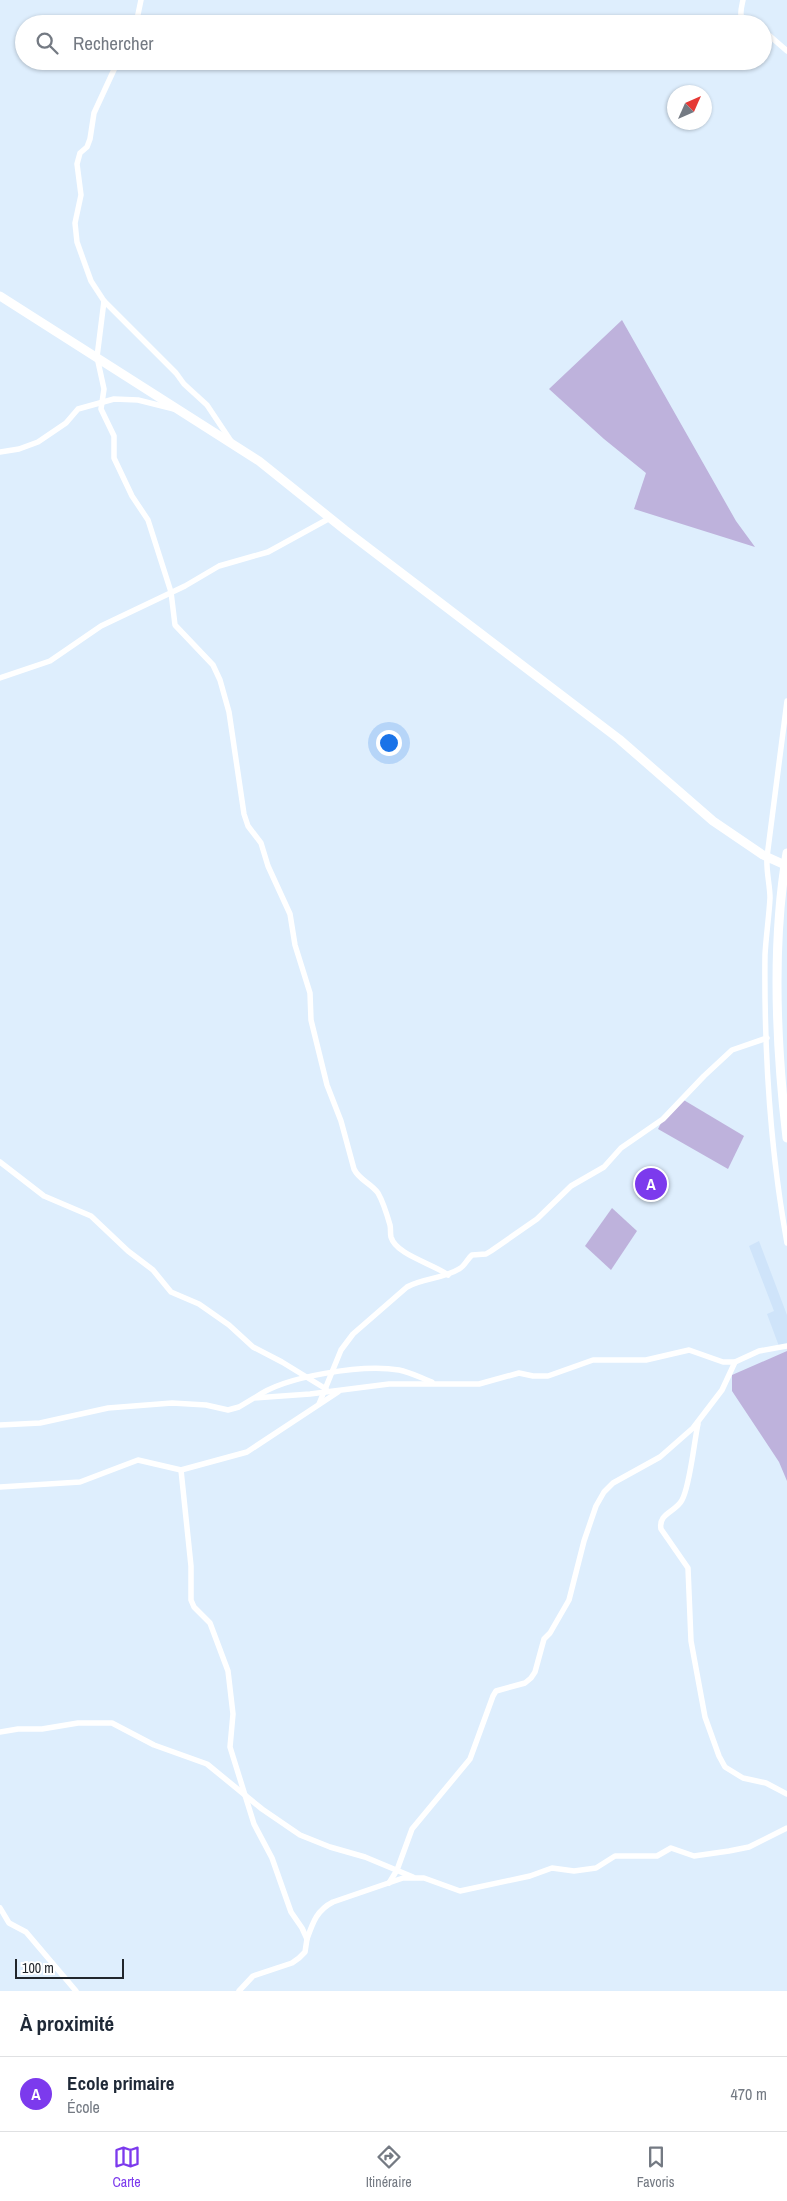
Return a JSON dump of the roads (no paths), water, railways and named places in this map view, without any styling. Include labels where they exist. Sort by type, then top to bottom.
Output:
[{"type":"street","points":[[138,15],[141,0]]},
{"type":"street","points":[[740,15],[743,0]]},
{"type":"street","points":[[772,38],[787,51]]},
{"type":"street","points":[[114,70],[94,113],[87,147],[80,154],[77,164],[81,195],[75,223],[77,242],[91,282],[104,301],[176,373],[184,384],[207,405],[233,443]]},
{"type":"street","points":[[0,296],[259,461],[330,518],[611,733],[713,821],[786,868]]},
{"type":"street","points":[[104,301],[97,357],[104,389],[101,409],[114,436],[114,458],[132,496],[148,520],[171,592],[174,625],[213,665],[220,680],[229,712],[244,814],[248,826],[261,843],[268,866],[290,914],[295,945],[310,993],[311,1020],[327,1085],[342,1121],[356,1175],[376,1190],[380,1196],[394,1242],[400,1250],[439,1268],[448,1275]]},
{"type":"street","points":[[0,452],[19,449],[38,442],[66,423],[78,409],[114,399],[138,400],[182,411]]},
{"type":"street","points":[[0,678],[50,661],[101,626],[185,586],[219,566],[268,552],[330,518]]},
{"type":"street","points":[[787,701],[767,857],[766,873],[770,896],[765,954],[767,1038],[773,1132],[787,1243]]},
{"type":"street","points":[[787,853],[778,931],[787,1138]]},
{"type":"street","points":[[319,1404],[326,1391],[331,1373],[352,1334],[407,1287],[416,1282],[448,1275],[464,1266],[472,1255],[491,1251],[537,1219],[571,1186],[604,1167],[621,1148],[663,1118],[732,1050],[767,1038]]},
{"type":"street","points":[[0,1162],[44,1196],[91,1216],[128,1251],[153,1270],[171,1292],[199,1304],[229,1325],[253,1347],[307,1376],[326,1391]]},
{"type":"street","points":[[254,1398],[389,1384],[479,1384],[519,1372],[533,1376],[548,1376],[594,1360],[646,1360],[689,1350],[723,1362],[735,1362],[759,1351],[787,1346]]},
{"type":"street","points":[[389,1883],[397,1870],[412,1829],[451,1785],[470,1759],[496,1691],[525,1683],[535,1672],[544,1639],[550,1633],[569,1600],[584,1541],[596,1506],[604,1492],[612,1482],[660,1457],[699,1421],[722,1390],[735,1362]]},
{"type":"street","points":[[0,1425],[23,1425],[108,1408],[172,1403],[206,1405],[228,1410],[238,1407],[265,1390],[307,1376],[349,1370],[399,1370],[435,1383]]},
{"type":"street","points":[[0,1487],[80,1482],[138,1460],[181,1470],[247,1452],[340,1390]]},
{"type":"street","points":[[699,1421],[686,1493],[678,1507],[662,1517],[660,1522],[661,1529],[688,1568],[691,1641],[705,1717],[725,1767],[743,1778],[766,1783],[787,1794]]},
{"type":"street","points":[[181,1470],[190,1566],[191,1600],[194,1607],[210,1623],[228,1671],[233,1714],[230,1747],[254,1824],[272,1858],[291,1912],[302,1928],[306,1939]]},
{"type":"street","points":[[0,1732],[78,1724],[112,1723],[154,1745],[207,1764],[262,1809],[300,1834],[330,1847],[365,1856],[415,1878]]},
{"type":"street","points":[[239,1991],[253,1976],[292,1963],[299,1958],[305,1952],[306,1939],[314,1917],[323,1907],[403,1878],[436,1880],[460,1891],[514,1880],[552,1868],[574,1870],[596,1868],[620,1855],[657,1856],[671,1848],[694,1856],[749,1847],[787,1828]]},
{"type":"street","points":[[0,1908],[9,1923],[26,1932],[76,1991]]},
{"type":"place","name":"Ecole primaire","points":[[651,1184]]}]
